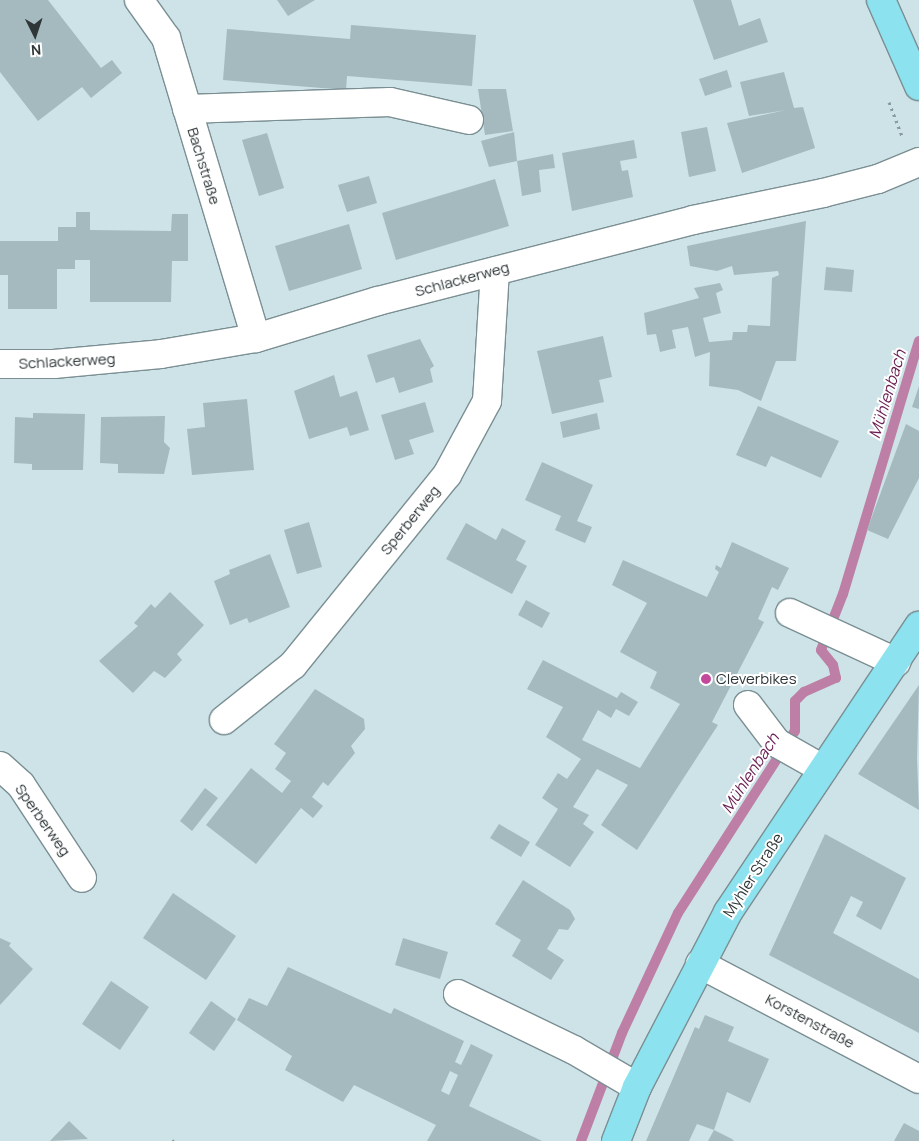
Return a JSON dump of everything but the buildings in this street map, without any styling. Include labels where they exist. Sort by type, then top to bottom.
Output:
[{"type":"main road","points":[[881,0],[919,86]]},
{"type":"main road","name":"Myhler Straße","points":[[616,1141],[618,1075],[700,964],[728,912],[919,626]]},
{"type":"street","name":"Bachstraße","points":[[139,0],[166,38],[256,338]]},
{"type":"street","points":[[187,109],[390,102],[469,120]]},
{"type":"street","name":"Schlackerweg","points":[[0,364],[54,364],[151,355],[256,338],[495,270],[693,220],[823,193],[878,179],[919,162]]},
{"type":"street","name":"Sperberweg","points":[[224,720],[293,665],[447,475],[487,401],[495,270]]},
{"type":"street","points":[[790,613],[830,629],[896,662]]},
{"type":"street","points":[[748,705],[788,748],[823,769]]},
{"type":"street","name":"Sperberweg","points":[[0,766],[20,785],[82,878]]},
{"type":"street","name":"Korstenstraße","points":[[700,964],[919,1078]]},
{"type":"street","points":[[458,994],[618,1075]]},
{"type":"waterway","name":"Mühlenbach","points":[[581,1141],[622,1033],[678,913],[795,731],[795,701],[804,692],[836,678],[833,665],[821,650],[843,594],[919,341]]},
{"type":"place","name":"Cleverbikes","points":[[706,679]]}]
